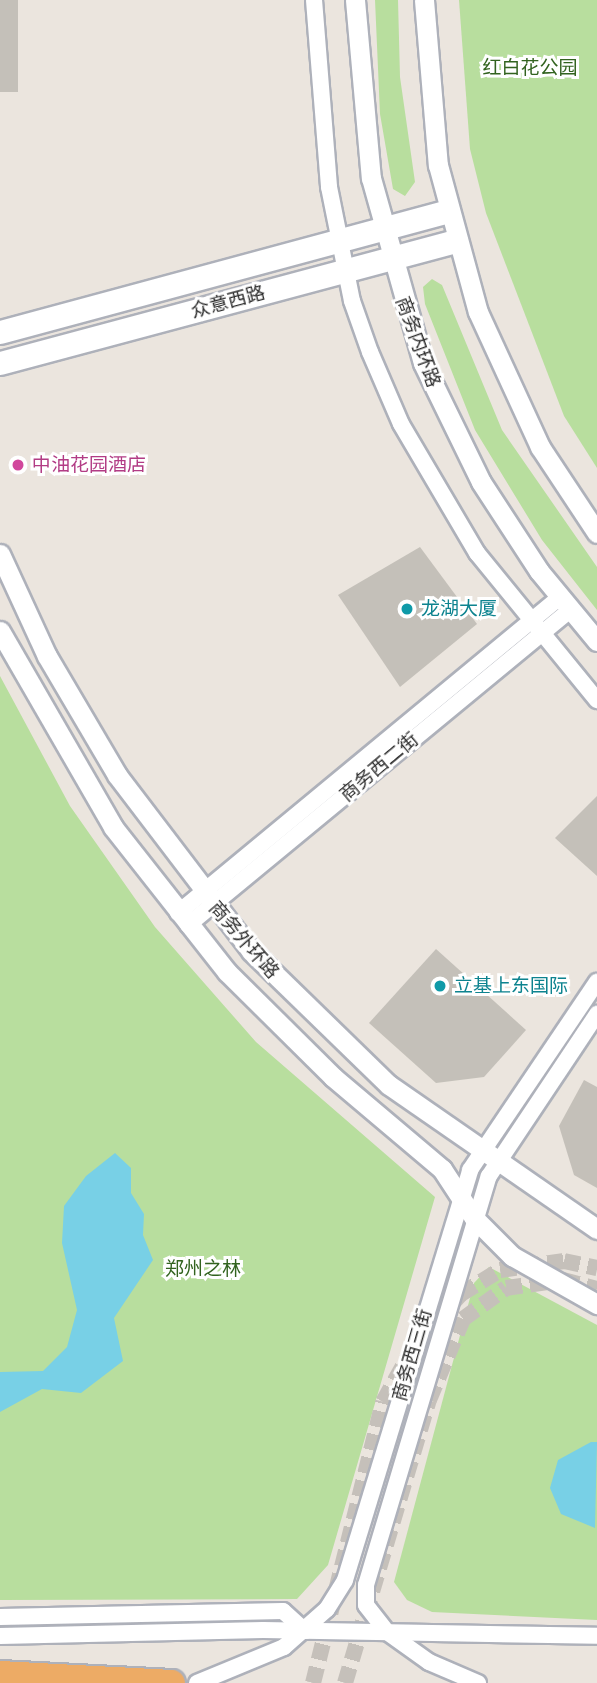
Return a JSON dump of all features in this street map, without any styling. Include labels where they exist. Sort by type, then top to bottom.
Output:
[{"type":"highway","points":[[0,1674],[172,1683]]},
{"type":"main road","name":"众意西路","points":[[0,332],[448,211]]},
{"type":"main road","name":"众意西路","points":[[0,363],[456,241]]},
{"type":"street","points":[[314,0],[318,98],[337,241],[345,271],[401,424],[470,542],[534,630],[597,700]]},
{"type":"street","name":"商务内环路","points":[[355,0],[363,127],[382,229],[423,363],[460,444],[565,603],[597,641]]},
{"type":"street","points":[[424,0],[430,118],[448,211],[487,338],[521,413],[597,533]]},
{"type":"street","name":"商务外环路","points":[[0,554],[83,721],[208,899],[355,1054],[496,1163],[597,1229]]},
{"type":"street","name":"商务西二街","points":[[183,919],[565,603]]},
{"type":"street","name":"商务外环路","points":[[0,631],[90,792],[183,919],[333,1077],[442,1169],[474,1218],[512,1256],[597,1304]]},
{"type":"street","name":"商务西三街","points":[[197,1683],[284,1647],[305,1631],[345,1580],[461,1197],[480,1151],[597,982]]},
{"type":"street","name":"商务西三街","points":[[478,1683],[429,1662],[387,1632],[366,1605],[366,1585],[474,1218],[496,1163],[597,1014]]},
{"type":"street","points":[[0,1617],[283,1611],[305,1631]]},
{"type":"street","points":[[0,1636],[305,1631],[597,1636]]},
{"type":"green space","points":[[375,0],[398,0],[400,77],[415,182],[405,196],[393,189],[380,114]]},
{"type":"green space","name":"红白花公园","points":[[459,0],[597,0],[597,468],[564,416],[486,213],[470,149]]},
{"type":"green space","points":[[432,279],[442,285],[502,430],[597,567],[597,610],[542,540],[475,430],[425,304],[423,287]]},
{"type":"green space","name":"郑州之林","points":[[0,676],[70,806],[155,927],[256,1042],[435,1197],[328,1565],[297,1599],[0,1600]]},
{"type":"green space","points":[[489,1267],[597,1325],[597,1620],[432,1612],[407,1600],[394,1582],[474,1283]]},
{"type":"water","points":[[115,1153],[131,1168],[131,1193],[144,1214],[143,1235],[153,1260],[114,1318],[123,1361],[81,1393],[42,1389],[0,1412],[0,1372],[43,1371],[67,1347],[77,1310],[62,1243],[64,1206],[86,1176]]},
{"type":"water","points":[[591,1442],[597,1442],[595,1528],[561,1514],[550,1488],[558,1460]]},
{"type":"building","points":[[0,0],[18,0],[18,92],[0,92]]},
{"type":"building","name":"龙湖大厦","points":[[420,547],[477,624],[400,687],[338,595]]},
{"type":"building","points":[[597,796],[597,876],[555,838]]},
{"type":"building","name":"立基上东国际","points":[[436,949],[526,1030],[484,1077],[436,1083],[369,1023]]},
{"type":"building","points":[[584,1080],[597,1087],[597,1188],[574,1175],[559,1126]]},
{"type":"tunnel","points":[[313,1683],[383,1402],[417,1341],[461,1294],[500,1270],[564,1261],[597,1268]]},
{"type":"tunnel","points":[[345,1683],[429,1400],[463,1319],[506,1288],[563,1280],[597,1289]]},
{"type":"place","name":"中油花园酒店","points":[[18,465]]},
{"type":"place","name":"龙湖大厦","points":[[407,609]]},
{"type":"place","name":"立基上东国际","points":[[440,986]]}]
